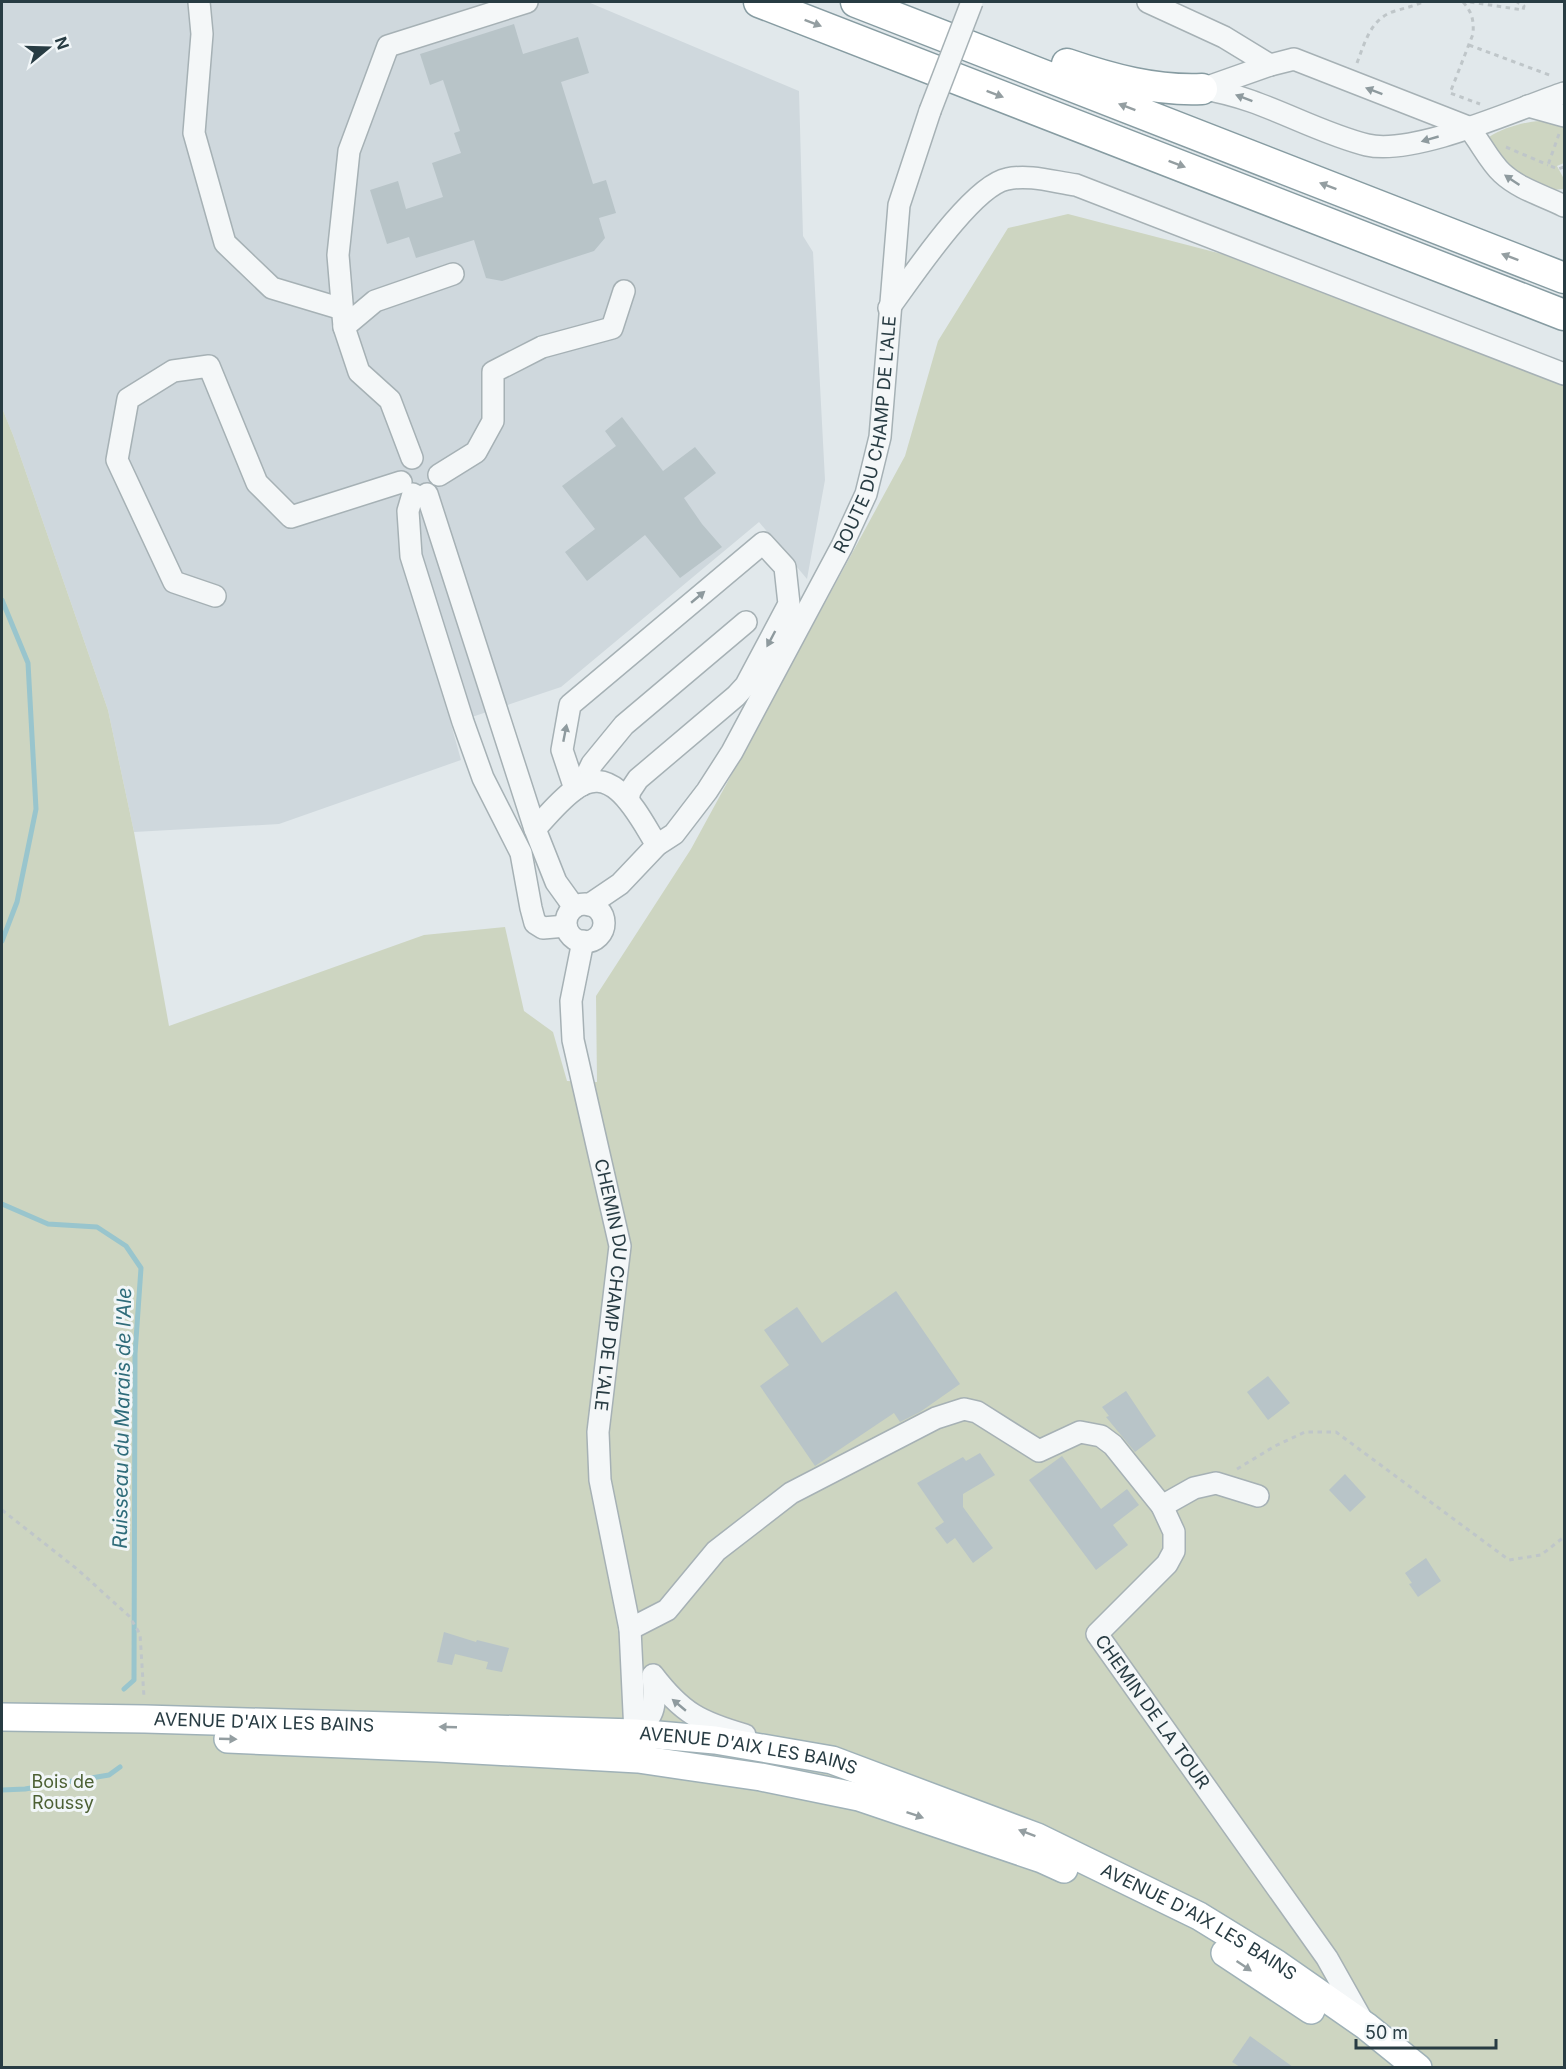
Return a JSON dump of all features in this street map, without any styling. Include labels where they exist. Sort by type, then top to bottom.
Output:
[{"type":"highway","points":[[759,2],[1564,315]]},
{"type":"highway","points":[[856,2],[1564,278]]},
{"type":"highway","points":[[887,2],[1098,74],[1157,88],[1202,88]]},
{"type":"highway","points":[[1323,221],[1564,332]]},
{"type":"main road","name":"AVENUE D'AIX LES BAINS","points":[[2,1718],[145,1719],[634,1733],[715,1740],[832,1760],[1037,1837],[1199,1916],[1277,1964],[1366,2026],[1418,2067]]},
{"type":"main road","name":"AVENUE D'AIX LES BAINS","points":[[2,1731],[438,1748],[638,1759],[761,1777],[860,1797],[1042,1859],[1206,1941],[1349,2036],[1389,2067]]},
{"type":"main road","points":[[634,1733],[662,1753],[800,1777],[860,1797]]},
{"type":"street","points":[[199,2],[202,34],[194,133],[225,243],[272,288],[343,318]]},
{"type":"street","points":[[412,458],[390,400],[359,372],[343,318],[338,255],[349,151],[388,46],[527,2]]},
{"type":"street","name":"ROUTE DU CHAMP DE L'ALE","points":[[577,913],[620,884],[699,803],[732,752],[842,546],[866,494],[880,437],[899,205],[930,111],[972,2]]},
{"type":"street","points":[[1148,2],[1224,37],[1270,64]]},
{"type":"street","points":[[1202,88],[1270,64],[1294,59],[1468,127],[1479,139],[1500,171],[1515,183],[1562,203]]},
{"type":"street","points":[[1202,88],[1233,94],[1369,145],[1396,147],[1468,127],[1528,106],[1560,85]]},
{"type":"street","points":[[1528,106],[1563,122]]},
{"type":"street","points":[[889,308],[959,216],[978,195],[991,185],[1005,179],[1026,177],[1076,186],[1564,374]]},
{"type":"street","points":[[343,318],[375,301],[453,274]]},
{"type":"street","points":[[439,476],[476,452],[493,421],[493,372],[542,347],[612,328],[624,291]]},
{"type":"street","points":[[215,596],[174,582],[117,460],[128,399],[173,371],[208,366],[257,483],[291,517],[414,490],[437,484],[439,476],[434,463],[424,457],[412,458],[402,469],[414,490],[535,829],[556,882],[577,913],[572,936],[583,941],[590,941],[598,936],[603,923],[600,912],[577,913],[543,928],[536,923],[521,853],[483,778],[463,722],[411,555],[408,511],[414,490]]},
{"type":"street","points":[[579,787],[562,750],[570,705],[762,543],[785,567],[789,604],[746,685],[736,696],[638,778],[630,791],[628,800]]},
{"type":"street","points":[[535,829],[579,787],[592,764],[624,725],[746,622]]},
{"type":"street","points":[[579,787],[597,782],[613,785],[665,839]]},
{"type":"street","name":"ROUTE DU CHAMP DE L'ALE","points":[[603,923],[670,845],[665,839]]},
{"type":"street","name":"CHEMIN DU CHAMP DE L'ALE","points":[[583,941],[571,1001],[573,1040],[620,1246],[598,1432],[600,1480],[630,1629]]},
{"type":"street","name":"CHEMIN DE LA TOUR","points":[[630,1629],[667,1610],[716,1551],[791,1493],[936,1418],[964,1409],[977,1412],[1039,1451],[1080,1432],[1101,1436],[1113,1445],[1162,1506],[1174,1532],[1174,1551],[1167,1564],[1097,1634],[1327,1958],[1366,2026]]},
{"type":"street","points":[[1162,1506],[1194,1488],[1216,1483],[1258,1496]]},
{"type":"street","points":[[630,1629],[653,1676],[671,1698],[690,1714],[710,1725],[832,1760]]},
{"type":"street","points":[[630,1629],[634,1733]]},
{"type":"street","points":[[438,1748],[488,1742],[612,1748],[649,1719],[655,1704],[653,1676]]},
{"type":"path","points":[[1349,81],[1368,35],[1380,19],[1395,11],[1423,2]]},
{"type":"path","points":[[1463,2],[1523,10],[1524,6],[1517,2]]},
{"type":"path","points":[[1463,2],[1471,12],[1474,24],[1469,45],[1450,93],[1482,105]]},
{"type":"path","points":[[1469,45],[1543,74],[1560,85]]},
{"type":"path","points":[[1548,165],[1563,122]]},
{"type":"path","points":[[1503,139],[1505,147],[1558,169],[1564,167]]},
{"type":"path","points":[[1216,1483],[1275,1446],[1305,1432],[1336,1432],[1509,1560],[1541,1555],[1564,1537]]},
{"type":"path","points":[[2,1510],[77,1569],[129,1616],[140,1634],[145,1719]]},
{"type":"shaded area","points":[[2,2],[588,2],[799,91],[803,236],[813,252],[825,480],[807,579],[759,522],[561,687],[451,724],[461,760],[279,824],[134,832],[108,710],[2,408]]},
{"type":"green space","points":[[1540,121],[1564,127],[1564,163],[1557,166],[1564,179],[1564,189],[1552,190],[1511,170],[1488,140],[1489,137],[1507,128]]},
{"type":"green space","name":"Bois de Roussy","points":[[1068,214],[1222,254],[1564,386],[1564,2067],[2,2067],[2,408],[108,710],[134,832],[169,1026],[424,935],[505,927],[524,1011],[553,1032],[567,1081],[597,1082],[596,996],[691,849],[905,456],[938,341],[1008,228]]},
{"type":"building","points":[[514,24],[523,54],[578,37],[589,73],[561,82],[593,184],[606,180],[616,213],[599,218],[605,238],[594,251],[502,281],[486,278],[474,240],[416,258],[409,237],[387,244],[370,190],[398,181],[406,209],[443,197],[432,163],[461,153],[454,133],[460,131],[443,80],[430,85],[420,54]]},
{"type":"building","points":[[622,417],[663,471],[695,447],[716,473],[684,498],[722,547],[680,578],[645,535],[587,581],[565,552],[595,529],[562,486],[616,446],[605,431]]},
{"type":"building","points":[[896,1291],[960,1384],[920,1412],[900,1422],[894,1413],[815,1466],[760,1386],[789,1365],[764,1330],[797,1307],[822,1343]]},
{"type":"building","points":[[1268,1376],[1290,1403],[1268,1420],[1247,1392]]},
{"type":"building","points":[[1126,1391],[1156,1436],[1135,1452],[1106,1417],[1109,1416],[1102,1407]]},
{"type":"building","points":[[980,1453],[995,1475],[963,1494],[963,1507],[993,1548],[973,1563],[955,1538],[947,1544],[935,1528],[944,1522],[917,1483],[963,1457],[966,1461]]},
{"type":"building","points":[[1062,1456],[1101,1509],[1127,1489],[1139,1505],[1113,1525],[1128,1545],[1096,1570],[1029,1480]]},
{"type":"building","points":[[1345,1474],[1366,1497],[1350,1512],[1329,1490]]},
{"type":"building","points":[[1426,1558],[1441,1581],[1418,1597],[1405,1573]]},
{"type":"building","points":[[444,1632],[476,1642],[477,1640],[509,1648],[502,1672],[486,1669],[488,1662],[455,1654],[452,1665],[437,1662]]},
{"type":"building","points":[[1250,2036],[1293,2067],[1240,2067],[1232,2062]]},
{"type":"waterway","name":"Ruisseau du Marais de l'Ale","points":[[2,600],[28,663],[36,809],[17,902],[2,941]]},
{"type":"waterway","name":"Ruisseau du Marais de l'Ale","points":[[2,1204],[48,1224],[97,1227],[126,1246],[141,1268],[135,1354],[134,1680],[124,1689]]},
{"type":"waterway","name":"Ruisseau du Marais de l'Ale","points":[[2,1790],[25,1789],[109,1775],[120,1767]]}]
